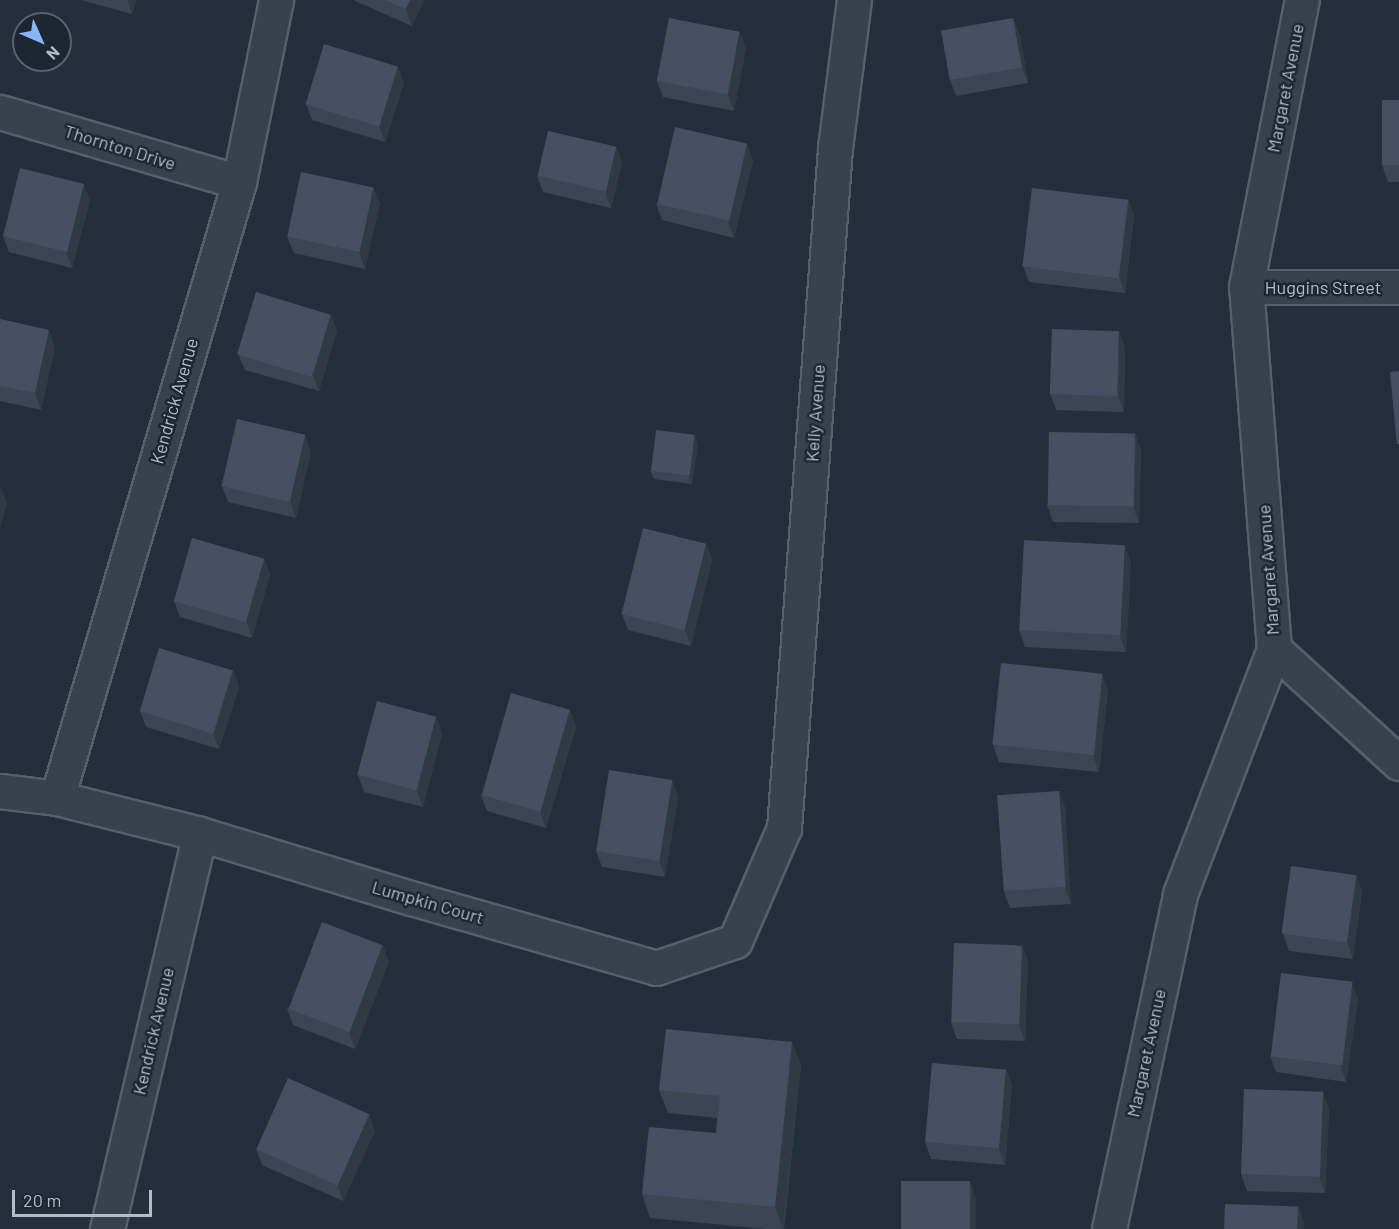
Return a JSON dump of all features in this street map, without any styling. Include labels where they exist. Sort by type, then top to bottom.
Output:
[{"type":"street","name":"Kendrick Avenue","points":[[57,798],[239,182],[276,0]]},
{"type":"street","name":"Kelly Avenue","points":[[784,828],[835,148],[854,0]]},
{"type":"street","name":"Margaret Avenue","points":[[1110,1229],[1180,894],[1274,649],[1246,287],[1302,0]]},
{"type":"street","name":"Thornton Drive","points":[[0,111],[239,182]]},
{"type":"street","name":"Huggins Street","points":[[1246,287],[1399,287]]},
{"type":"street","points":[[1274,649],[1399,763]]},
{"type":"street","name":"Lumpkin Court","points":[[0,790],[57,798],[200,834],[411,898],[656,968],[735,941],[784,828]]},
{"type":"street","name":"Kendrick Avenue","points":[[107,1229],[200,834]]},
{"type":"building","points":[[385,0],[410,0],[406,9]]},
{"type":"building","points":[[669,18],[740,32],[727,95],[657,81]]},
{"type":"building","points":[[1013,18],[1022,67],[950,80],[941,31]]},
{"type":"building","points":[[324,44],[398,67],[379,127],[306,104]]},
{"type":"building","points":[[1382,100],[1399,100],[1399,165],[1382,165]]},
{"type":"building","points":[[675,127],[747,144],[729,221],[657,204]]},
{"type":"building","points":[[548,131],[616,147],[606,192],[538,176]]},
{"type":"building","points":[[20,168],[84,184],[67,252],[3,236]]},
{"type":"building","points":[[301,172],[373,187],[360,252],[287,237]]},
{"type":"building","points":[[1032,188],[1128,200],[1119,278],[1022,266]]},
{"type":"building","points":[[256,292],[331,315],[312,377],[237,354]]},
{"type":"building","points":[[0,319],[49,330],[35,393],[0,386]]},
{"type":"building","points":[[1052,329],[1119,331],[1117,396],[1050,394]]},
{"type":"building","points":[[1399,371],[1399,444],[1397,444],[1390,372]]},
{"type":"building","points":[[237,419],[305,435],[290,502],[221,486]]},
{"type":"building","points":[[656,430],[695,435],[690,475],[651,471]]},
{"type":"building","points":[[1049,432],[1135,434],[1134,506],[1048,505]]},
{"type":"building","points":[[643,528],[706,544],[685,630],[621,614]]},
{"type":"building","points":[[192,538],[264,559],[246,622],[174,601]]},
{"type":"building","points":[[1024,540],[1125,545],[1120,635],[1019,630]]},
{"type":"building","points":[[159,648],[233,671],[213,734],[140,711]]},
{"type":"building","points":[[1001,663],[1102,674],[1094,755],[992,745]]},
{"type":"building","points":[[511,693],[570,710],[540,812],[482,795]]},
{"type":"building","points":[[377,701],[436,717],[416,790],[357,774]]},
{"type":"building","points":[[609,770],[672,780],[659,861],[596,851]]},
{"type":"building","points":[[1059,791],[1066,887],[1004,891],[997,795]]},
{"type":"building","points":[[1291,866],[1356,875],[1347,943],[1282,933]]},
{"type":"building","points":[[322,922],[383,945],[349,1032],[289,1009]]},
{"type":"building","points":[[954,943],[1022,945],[1019,1024],[951,1022]]},
{"type":"building","points":[[1281,973],[1352,982],[1342,1065],[1271,1056]]},
{"type":"building","points":[[666,1029],[792,1042],[775,1207],[642,1194],[649,1127],[716,1133],[720,1096],[659,1090]]},
{"type":"building","points":[[932,1063],[1006,1069],[999,1148],[925,1142]]},
{"type":"building","points":[[288,1078],[369,1114],[338,1185],[256,1149]]},
{"type":"building","points":[[1244,1089],[1323,1092],[1320,1177],[1241,1174]]},
{"type":"building","points":[[901,1181],[970,1181],[970,1229],[901,1229]]},
{"type":"building","points":[[1225,1204],[1298,1207],[1297,1229],[1224,1229]]}]
